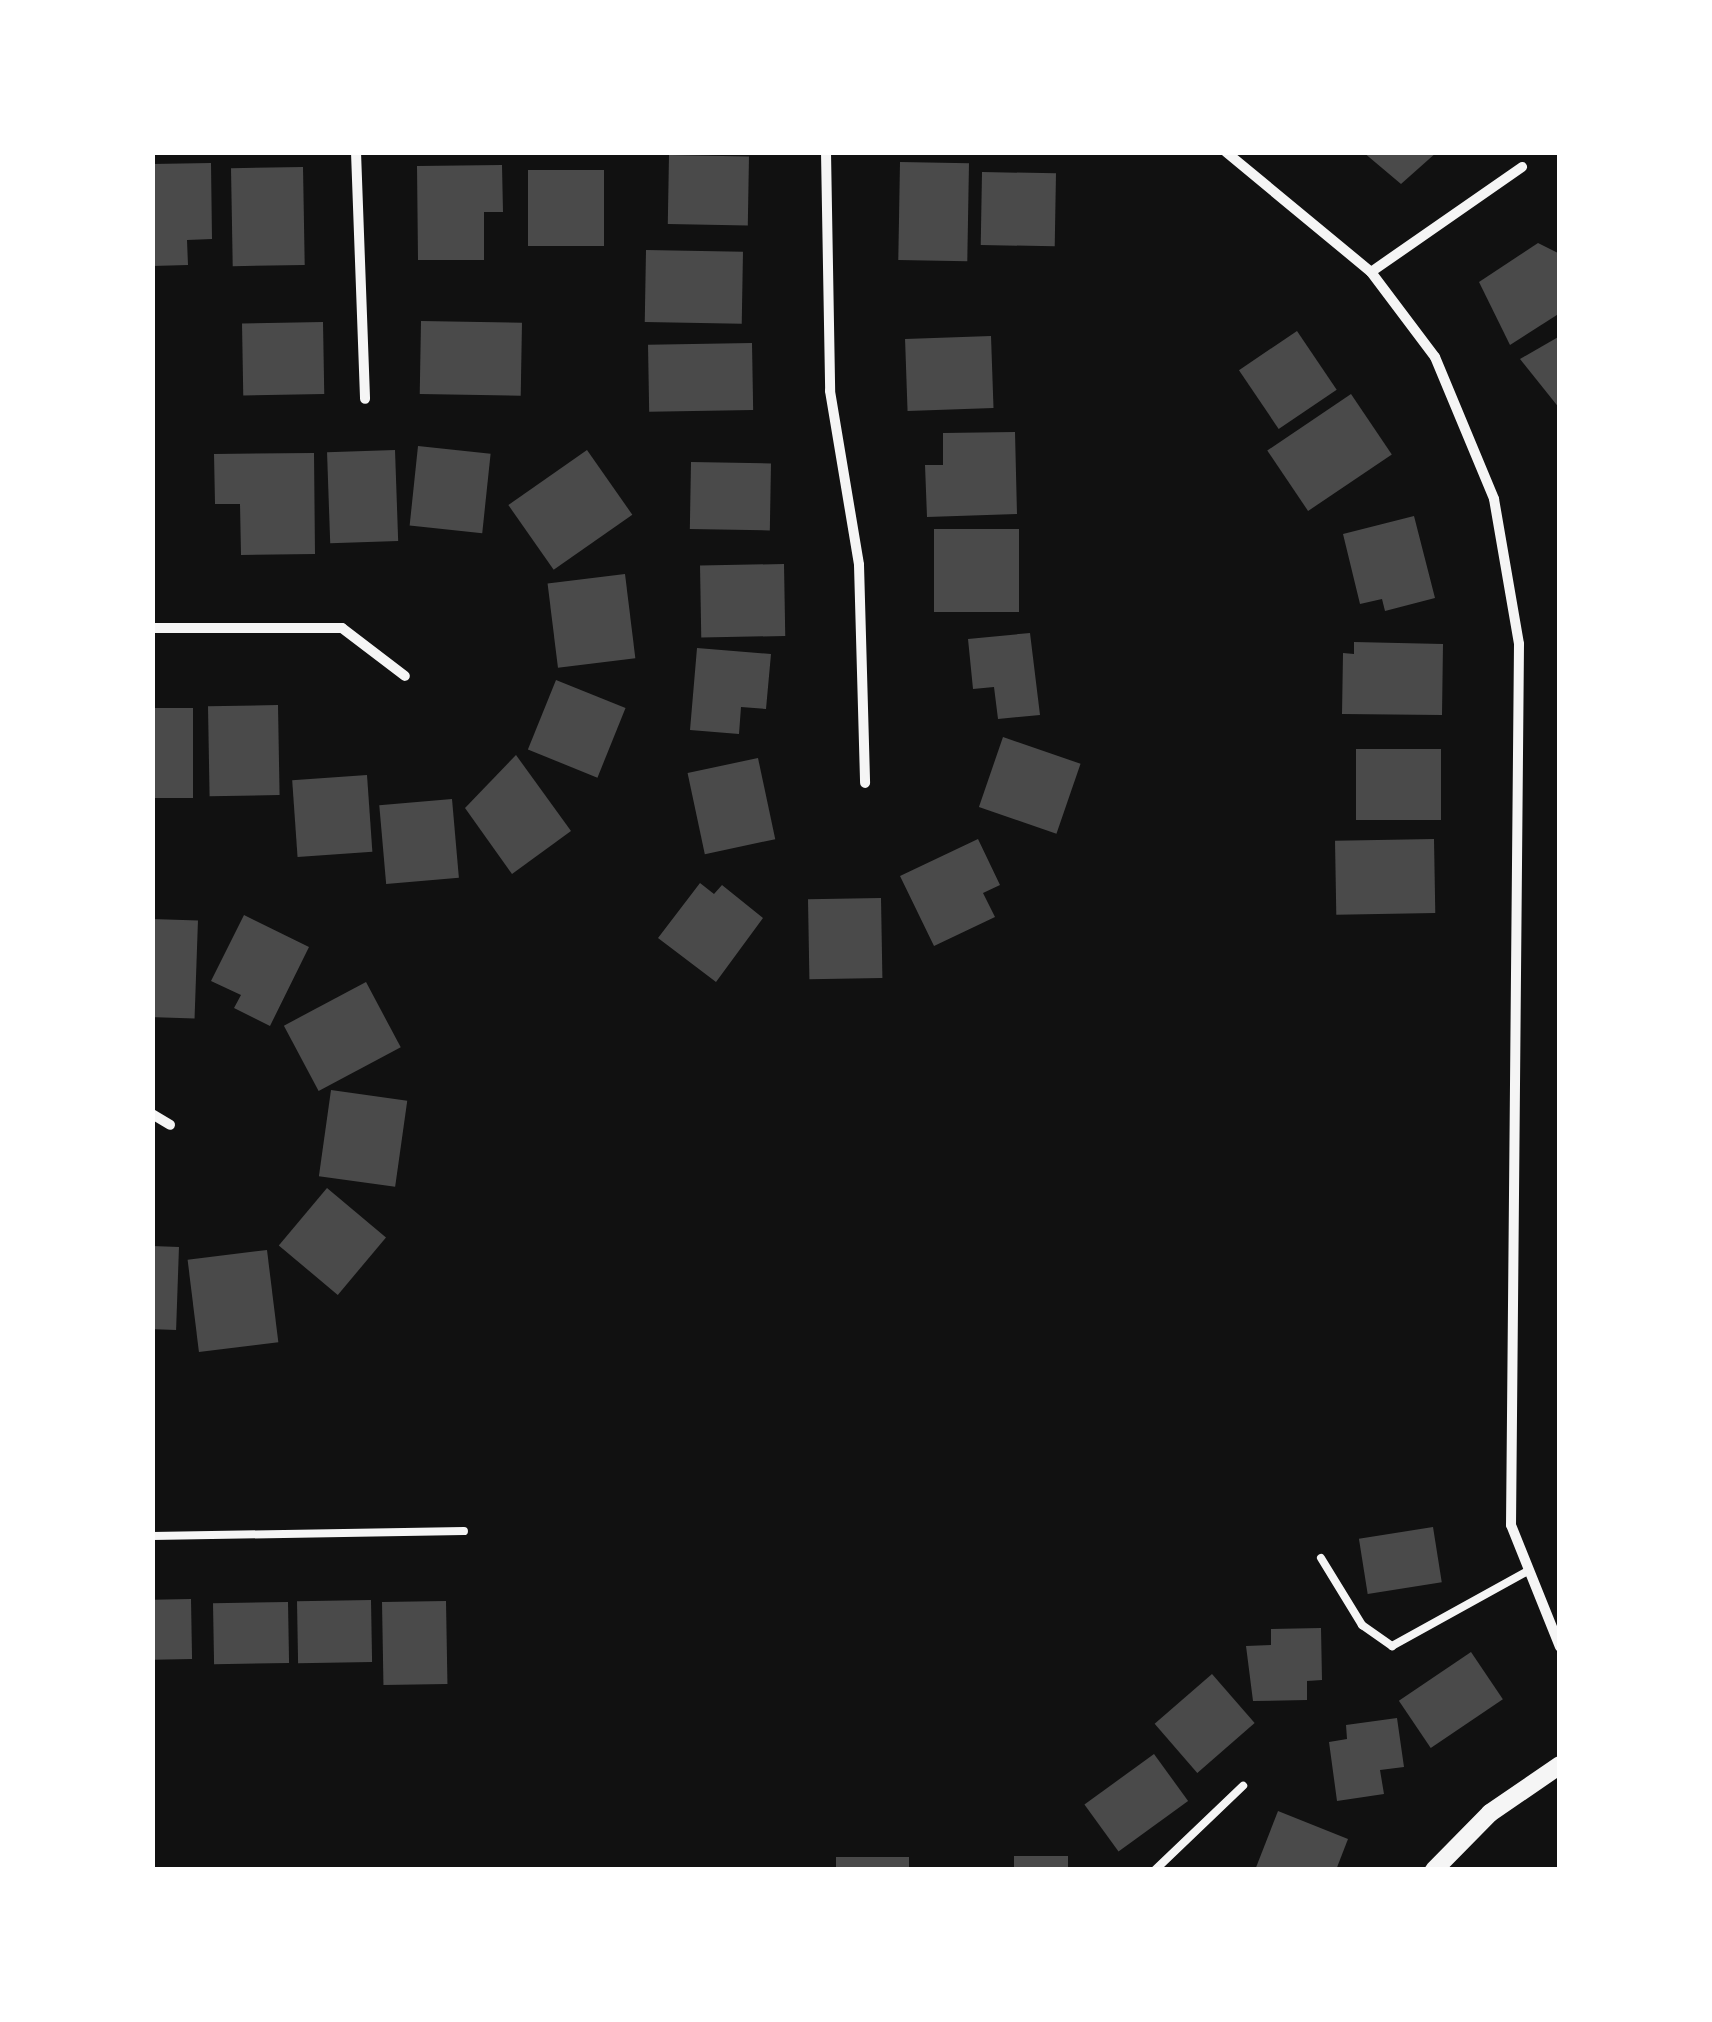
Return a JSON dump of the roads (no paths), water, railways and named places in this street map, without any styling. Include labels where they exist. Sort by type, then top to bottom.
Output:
[{"type":"street","points":[[356,152],[365,399]]},
{"type":"street","points":[[826,152],[830,391],[859,565],[864,782]]},
{"type":"street","points":[[1226,152],[1371,272],[1435,357],[1494,499],[1519,644],[1512,1525],[1526,1572],[1560,1647]]},
{"type":"street","points":[[1371,272],[1522,168]]},
{"type":"street","points":[[152,628],[342,628],[404,676]]},
{"type":"street","points":[[152,1114],[170,1124]]},
{"type":"street","points":[[1434,1870],[1490,1813],[1560,1765]]},
{"type":"lane","points":[[152,1536],[464,1531]]},
{"type":"lane","points":[[1321,1558],[1362,1625],[1392,1646],[1526,1572]]},
{"type":"lane","points":[[1155,1870],[1244,1786]]}]
